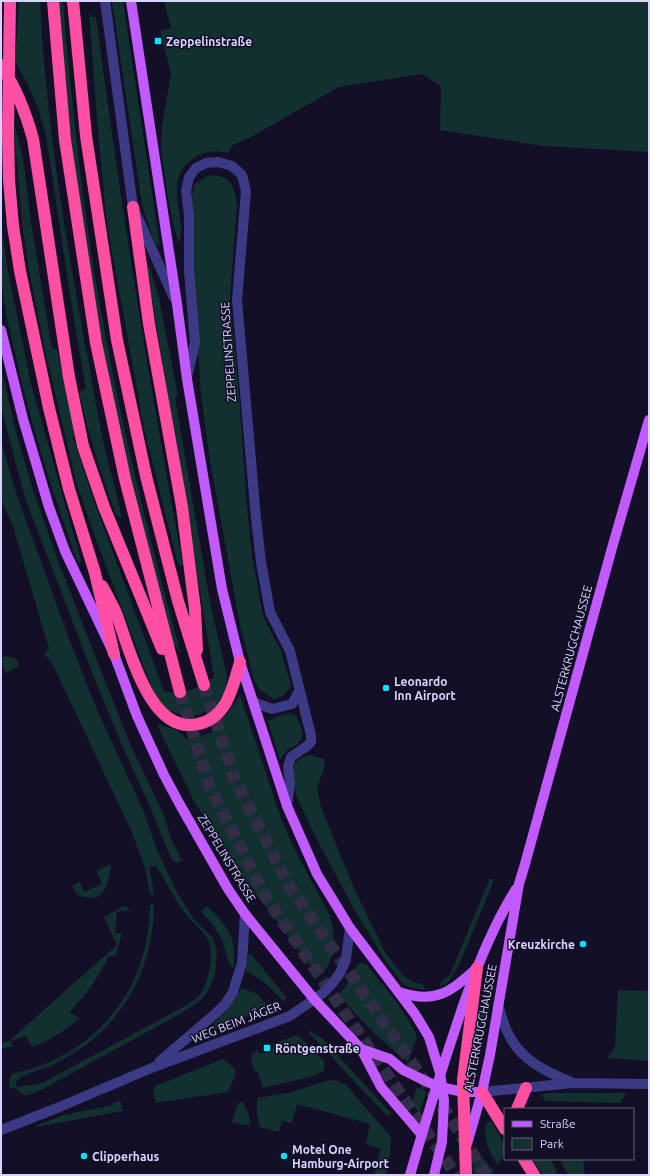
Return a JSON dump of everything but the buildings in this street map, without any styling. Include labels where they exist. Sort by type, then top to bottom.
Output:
[{"type":"highway","points":[[10,1],[8,132],[9,180],[13,226],[20,271],[49,408],[69,489],[95,573],[114,654]]},
{"type":"highway","points":[[1,65],[27,116],[33,139],[69,377],[83,446],[104,507],[180,692],[125,479],[96,343],[65,140],[53,1]]},
{"type":"highway","points":[[74,1],[86,136],[117,340],[146,476],[178,601],[204,685]]},
{"type":"highway","points":[[133,207],[149,324],[182,507],[195,609],[199,671]]},
{"type":"highway","points":[[95,573],[115,612],[142,684],[160,712],[170,721],[195,725],[211,719],[226,705],[231,696],[240,662]]},
{"type":"highway","points":[[466,1175],[463,1092],[465,1061],[477,968]]},
{"type":"highway","points":[[517,1108],[526,1088]]},
{"type":"highway","points":[[482,1092],[504,1127]]},
{"type":"highway","points":[[525,1160],[534,1175]]},
{"type":"main road","name":"ZEPPELINSTRASSE","points":[[131,1],[187,379],[222,589],[240,662],[287,806],[317,874],[350,928],[415,1014],[429,1038],[440,1073]]},
{"type":"main road","name":"ZEPPELINSTRASSE","points":[[1,330],[23,419],[49,508],[65,551],[114,654],[137,716],[164,775],[206,852],[245,914],[314,999],[360,1049],[381,1087],[422,1135]]},
{"type":"main road","name":"ALSTERKRUGCHAUSSEE","points":[[459,1175],[482,1092],[490,1055],[519,884],[649,420]]},
{"type":"main road","name":"ALSTERKRUGCHAUSSEE","points":[[434,1175],[442,1142],[444,1123],[440,1073],[477,968],[502,911],[519,884]]},
{"type":"main road","points":[[399,992],[414,997],[424,998],[434,996],[448,991],[477,968]]},
{"type":"main road","name":"ZEPPELINSTRASSE","points":[[360,1049],[390,1059],[404,1070],[440,1087],[463,1092],[482,1092]]},
{"type":"main road","name":"ALSTERKRUGCHAUSSEE","points":[[410,1175],[422,1135],[440,1087]]},
{"type":"street","name":"ZEPPELINSTRASSE","points":[[105,1],[133,207],[177,304]]},
{"type":"street","name":"ZEPPELINSTRASSE","points":[[187,379],[195,343],[189,271],[189,215],[186,191],[189,177],[196,168],[206,163],[218,162],[232,166],[242,176],[246,191],[237,300],[260,562],[270,612],[278,630],[287,642],[311,735],[311,742],[291,757],[288,766],[290,783],[287,806]]},
{"type":"street","points":[[253,702],[272,709],[292,704],[299,691]]},
{"type":"street","name":"WEG BEIM JÄGER","points":[[154,1067],[215,1014],[226,1003],[233,992],[242,963],[245,914]]},
{"type":"street","name":"WEG BEIM JÄGER","points":[[1,1130],[154,1067],[290,1016],[331,985],[340,973],[346,959],[350,928]]},
{"type":"street","points":[[498,1005],[506,1031],[513,1044],[522,1055],[549,1074],[572,1083]]},
{"type":"street","points":[[482,1092],[572,1083],[649,1084]]},
{"type":"green space","points":[[19,1],[40,1],[52,140],[73,278],[98,416],[121,518],[116,515],[100,469],[86,423],[79,391],[86,389],[46,136],[39,111],[29,87],[15,61]]},
{"type":"green space","points":[[58,1],[63,1],[81,178],[90,247],[102,319],[132,463],[181,654],[175,645],[174,655],[124,450],[105,363],[89,269],[72,149]]},
{"type":"green space","points":[[123,1],[159,247],[154,241],[142,205],[112,2]]},
{"type":"green space","points":[[164,1],[649,1],[649,152],[544,146],[440,130],[441,86],[422,74],[339,87],[249,138],[233,145],[228,153],[209,152],[191,160],[183,169],[178,179],[177,189],[181,222],[179,244],[168,198],[161,148],[162,125],[171,74],[160,31],[171,28]]},
{"type":"green space","points":[[89,13],[92,17],[96,17],[135,288],[183,565],[181,566],[179,566],[177,561],[144,428],[107,224]]},
{"type":"green space","points":[[13,119],[23,157],[31,222],[52,349],[57,349],[75,434],[73,437],[94,501],[164,691],[185,692],[197,688],[214,677],[147,268],[148,265],[150,268],[159,298],[178,396],[175,397],[210,602],[227,676],[226,690],[218,702],[208,711],[198,715],[183,715],[170,711],[156,699],[76,482],[45,350],[29,270],[22,223]]},
{"type":"green space","points":[[209,175],[216,175],[226,179],[234,190],[237,202],[230,299],[252,556],[263,615],[281,650],[291,686],[283,696],[274,699],[260,690],[254,680],[240,625],[210,461],[201,395],[193,269],[192,194],[195,184]]},
{"type":"green space","points":[[1,223],[7,266],[31,384],[81,560],[80,564],[77,561],[35,432],[6,315],[1,278]]},
{"type":"green space","points":[[1,367],[16,432],[32,487],[57,558],[131,746],[163,813],[171,838],[182,861],[176,863],[172,859],[121,743],[25,498],[1,407]]},
{"type":"green space","points":[[1,441],[16,493],[95,705],[143,810],[158,852],[176,891],[193,918],[212,937],[217,950],[215,975],[205,996],[198,1002],[180,1014],[43,1089],[26,1096],[19,1092],[16,1088],[10,1089],[9,1079],[12,1074],[52,1061],[74,1049],[94,1034],[110,1017],[124,998],[135,977],[143,954],[148,930],[150,905],[154,904],[153,927],[142,971],[132,992],[120,1010],[105,1028],[88,1043],[53,1065],[21,1077],[17,1080],[16,1087],[40,1084],[191,1002],[200,994],[205,986],[209,973],[211,950],[207,938],[181,908],[156,866],[149,867],[153,886],[153,896],[150,893],[145,868],[131,830],[52,663],[44,653],[49,649],[15,530],[1,500]]},
{"type":"green space","points":[[7,656],[16,659],[19,664],[17,667],[6,673],[1,658]]},
{"type":"green space","points":[[240,695],[281,818],[295,850],[330,916],[334,945],[331,959],[324,971],[315,970],[310,965],[242,876],[194,801],[158,727],[158,724],[179,731],[187,740],[217,731],[219,721],[228,713]]},
{"type":"green space","points":[[290,713],[295,715],[301,726],[303,736],[297,745],[286,751],[280,760],[268,721]]},
{"type":"green space","points":[[311,755],[324,759],[325,766],[317,788],[321,807],[353,886],[385,952],[402,974],[411,981],[424,985],[425,990],[405,985],[387,963],[355,911],[313,832],[296,795],[292,771],[295,763],[303,757]]},
{"type":"green space","points":[[109,865],[111,866],[108,881],[104,891],[98,897],[93,898],[77,895],[72,885],[80,882],[84,892],[102,884],[97,872],[98,870]]},
{"type":"green space","points":[[490,878],[494,880],[459,965],[449,981],[440,987],[441,982],[450,975]]},
{"type":"green space","points":[[124,906],[130,910],[117,912],[115,933],[122,933],[116,956],[109,956],[92,986],[70,1012],[80,1019],[33,1047],[25,1036],[11,1041],[13,1046],[1,1049],[1,1044],[10,1040],[117,945],[104,917]]},
{"type":"green space","points":[[207,906],[221,920],[230,933],[234,948],[234,968],[229,964],[220,936],[201,911]]},
{"type":"green space","points":[[249,954],[251,954],[286,997],[285,1000],[283,1001],[266,984],[246,971]]},
{"type":"green space","points":[[360,963],[366,964],[394,999],[417,1037],[408,1062],[389,1047],[339,995],[350,980],[357,965]]},
{"type":"green space","points":[[489,977],[493,978],[493,983],[484,1037],[474,1033]]},
{"type":"green space","points":[[242,988],[257,994],[269,1007],[215,1029],[212,1028],[213,1025],[228,1008]]},
{"type":"green space","points":[[618,990],[649,991],[649,1061],[607,1058],[615,1047]]},
{"type":"green space","points":[[308,1030],[322,1038],[391,1115],[386,1115],[309,1033]]},
{"type":"green space","points":[[298,1035],[324,1061],[324,1071],[313,1076],[263,1088],[251,1059],[252,1054],[258,1050],[259,1054],[274,1048],[272,1044]]},
{"type":"green space","points":[[223,1059],[234,1068],[236,1074],[228,1092],[156,1103],[153,1091],[155,1086]]},
{"type":"green space","points":[[330,1080],[338,1081],[346,1085],[391,1137],[390,1155],[385,1175],[374,1175],[381,1149],[366,1144],[370,1124],[297,1104],[292,1123],[282,1121],[279,1132],[260,1127],[257,1114],[257,1098],[288,1093]]},
{"type":"green space","points":[[417,1087],[426,1093],[420,1111],[418,1111],[412,1102]]},
{"type":"green space","points":[[545,1093],[626,1093],[621,1103],[546,1101],[541,1095]]},
{"type":"green space","points":[[120,1101],[123,1111],[37,1127],[37,1125],[64,1115],[113,1105],[112,1103]]},
{"type":"green space","points":[[243,1102],[249,1115],[250,1126],[232,1122],[238,1103]]},
{"type":"green space","points":[[487,1122],[492,1122],[504,1144],[504,1155],[498,1165],[487,1145],[485,1134]]},
{"type":"green space","points":[[478,1155],[481,1156],[494,1172],[492,1175],[473,1175],[473,1166]]},
{"type":"green space","points":[[533,1160],[551,1160],[558,1175],[542,1175]]},
{"type":"green space","points":[[560,1160],[583,1160],[585,1175],[568,1175]]},
{"type":"tunnel","points":[[204,685],[235,780],[290,887],[451,1119],[486,1175]]},
{"type":"tunnel","points":[[180,692],[210,787],[267,899],[456,1175]]},
{"type":"place","name":"Zeppelinstraße","points":[[158,41]]},
{"type":"place","name":"Leonardo Inn Airport","points":[[386,688]]},
{"type":"place","name":"Kreuzkirche","points":[[583,944]]},
{"type":"place","name":"Röntgenstraße","points":[[267,1048]]},
{"type":"place","name":"Clipperhaus","points":[[84,1156]]},
{"type":"place","name":"Motel One Hamburg-Airport","points":[[284,1156]]}]
